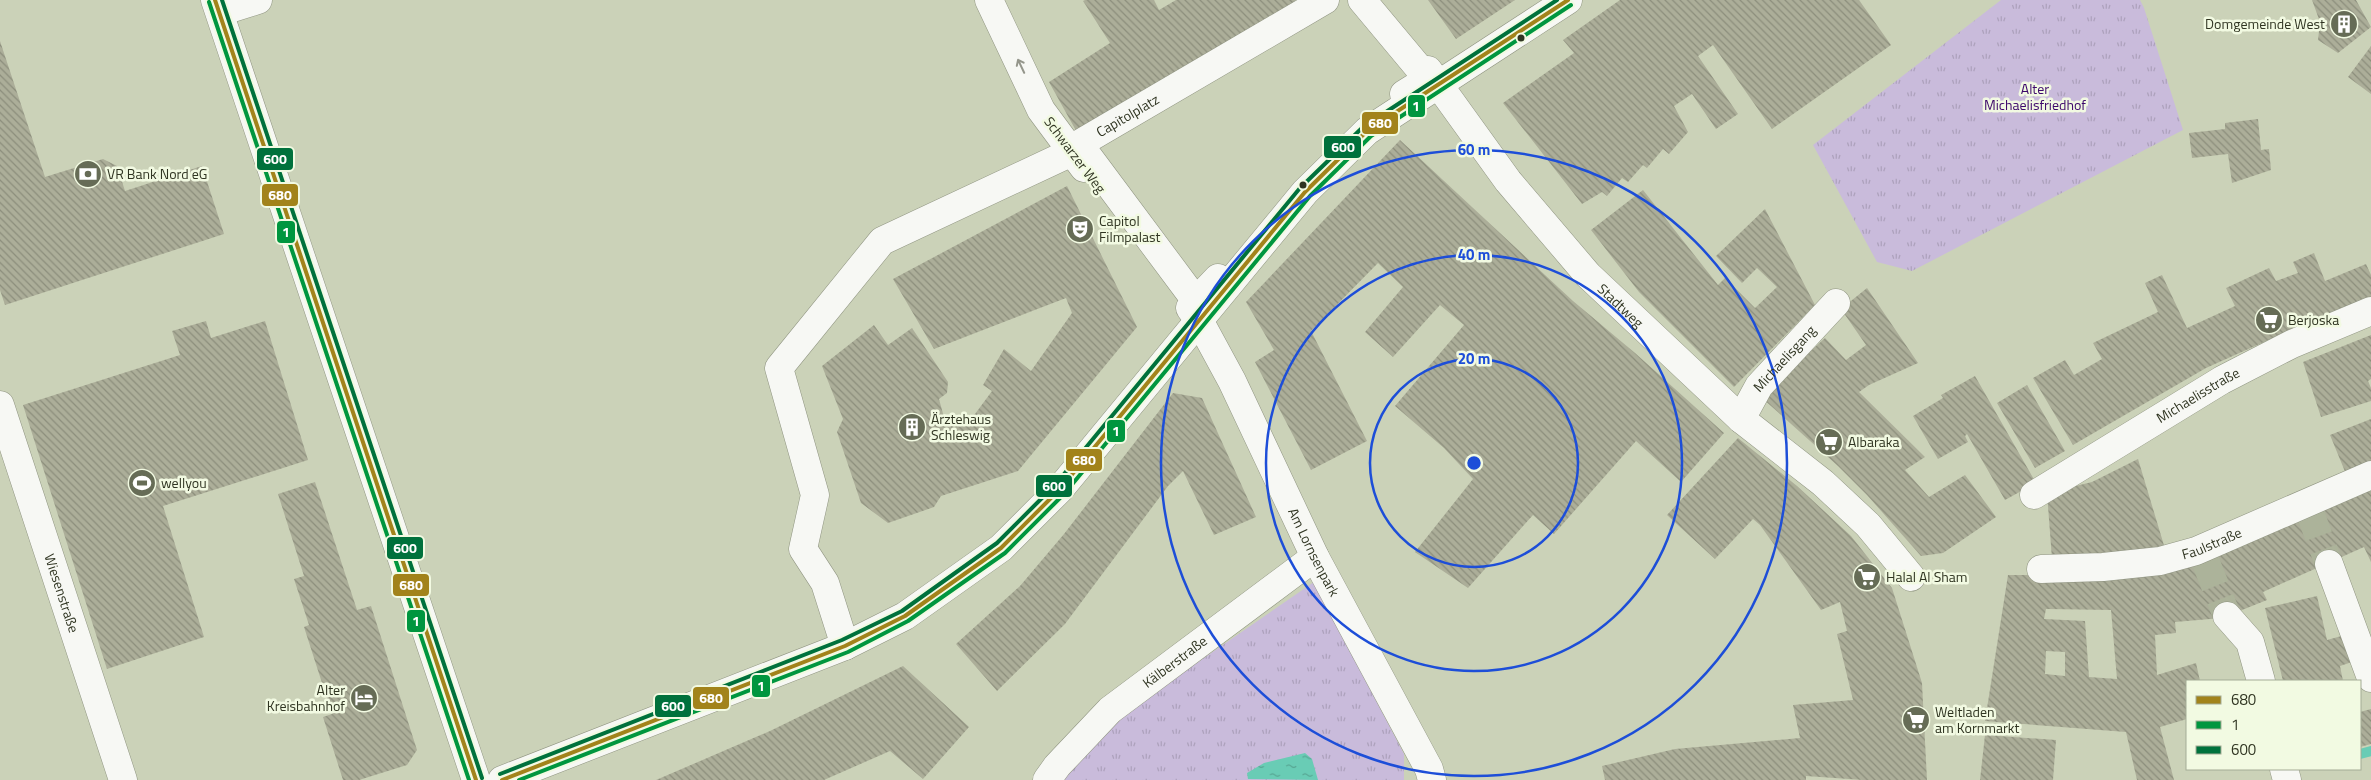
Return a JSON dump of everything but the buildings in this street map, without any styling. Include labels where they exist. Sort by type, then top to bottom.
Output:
[{"type":"street","points":[[258,0],[217,6],[476,780]]},
{"type":"street","name":"Schwarzer Weg","points":[[989,0],[1041,110],[1200,322]]},
{"type":"street","name":"Capitolplatz","points":[[1325,0],[1080,144],[1196,301],[1360,121],[1428,79],[1362,0]]},
{"type":"street","name":"Stadtweg","points":[[1368,0],[1439,83],[1508,181],[1588,275],[1741,419],[1823,483],[1868,525],[1911,577]]},
{"type":"street","points":[[502,780],[845,646],[905,616],[1001,548],[1060,489],[1200,322],[1305,192],[1367,131],[1568,0]]},
{"type":"street","points":[[845,646],[826,583],[803,549],[815,495],[779,368],[882,241],[1072,152]]},
{"type":"street","name":"Michaelisgang","points":[[1741,419],[1759,386],[1836,303]]},
{"type":"street","name":"Michaelisstraße","points":[[2034,495],[2222,380],[2292,344],[2371,311]]},
{"type":"street","name":"Am Lornsenpark","points":[[1200,322],[1232,381],[1315,557],[1429,769],[1432,780]]},
{"type":"street","name":"Wiesenstraße","points":[[0,405],[123,780]]},
{"type":"street","name":"Faulstraße","points":[[2041,569],[2103,567],[2160,561],[2200,553],[2308,506],[2340,487],[2371,475]]},
{"type":"street","name":"Kälberstraße","points":[[1047,780],[1057,766],[1110,710],[1315,557]]},
{"type":"street","points":[[2329,564],[2371,678]]},
{"type":"street","points":[[2228,616],[2250,642],[2261,680]]},
{"type":"green space","name":"Alter Michaelisfriedhof","points":[[2001,0],[2140,0],[2183,130],[1912,271],[1877,262],[1813,145]]},
{"type":"green space","points":[[1314,582],[1404,754],[1404,780],[1062,780],[1114,720]]},
{"type":"water","points":[[1305,753],[1312,759],[1318,780],[1248,779],[1247,773],[1264,763]]},
{"type":"waterway","points":[[2361,754],[2371,751]]},
{"type":"tunnel","points":[[2309,510],[2329,564]]},
{"type":"tunnel","points":[[2205,560],[2227,616]]},
{"type":"transit line","name":"680","points":[[215,0],[476,780]]},
{"type":"transit line","name":"600","points":[[222,0],[482,778]]},
{"type":"transit line","name":"600","points":[[500,774],[842,640],[902,611],[997,543],[1055,485],[1300,188],[1363,127],[1557,0]]},
{"type":"transit line","name":"680","points":[[502,780],[845,646],[905,616],[1001,548],[1060,489],[1305,192],[1367,131],[1568,0]]},
{"type":"transit line","name":"1","points":[[209,2],[469,780]]},
{"type":"transit line","name":"1","points":[[519,780],[848,652],[908,621],[1005,553],[1065,493],[1310,196],[1371,136],[1571,5]]},
{"type":"place","name":"Domgemeinde West","points":[[2344,24]]},
{"type":"place","name":"VR Bank Nord eG","points":[[88,174]]},
{"type":"place","name":"Capitol Filmpalast","points":[[1080,229]]},
{"type":"place","name":"Berjoska","points":[[2269,320]]},
{"type":"place","name":"Ärztehaus Schleswig","points":[[912,427]]},
{"type":"place","name":"Albaraka","points":[[1829,442]]},
{"type":"place","name":"wellyou","points":[[142,483]]},
{"type":"place","name":"Halal Al Sham","points":[[1867,577]]},
{"type":"place","name":"Alter Kreisbahnhof","points":[[364,698]]},
{"type":"place","name":"Weltladen am Kornmarkt","points":[[1916,720]]}]
